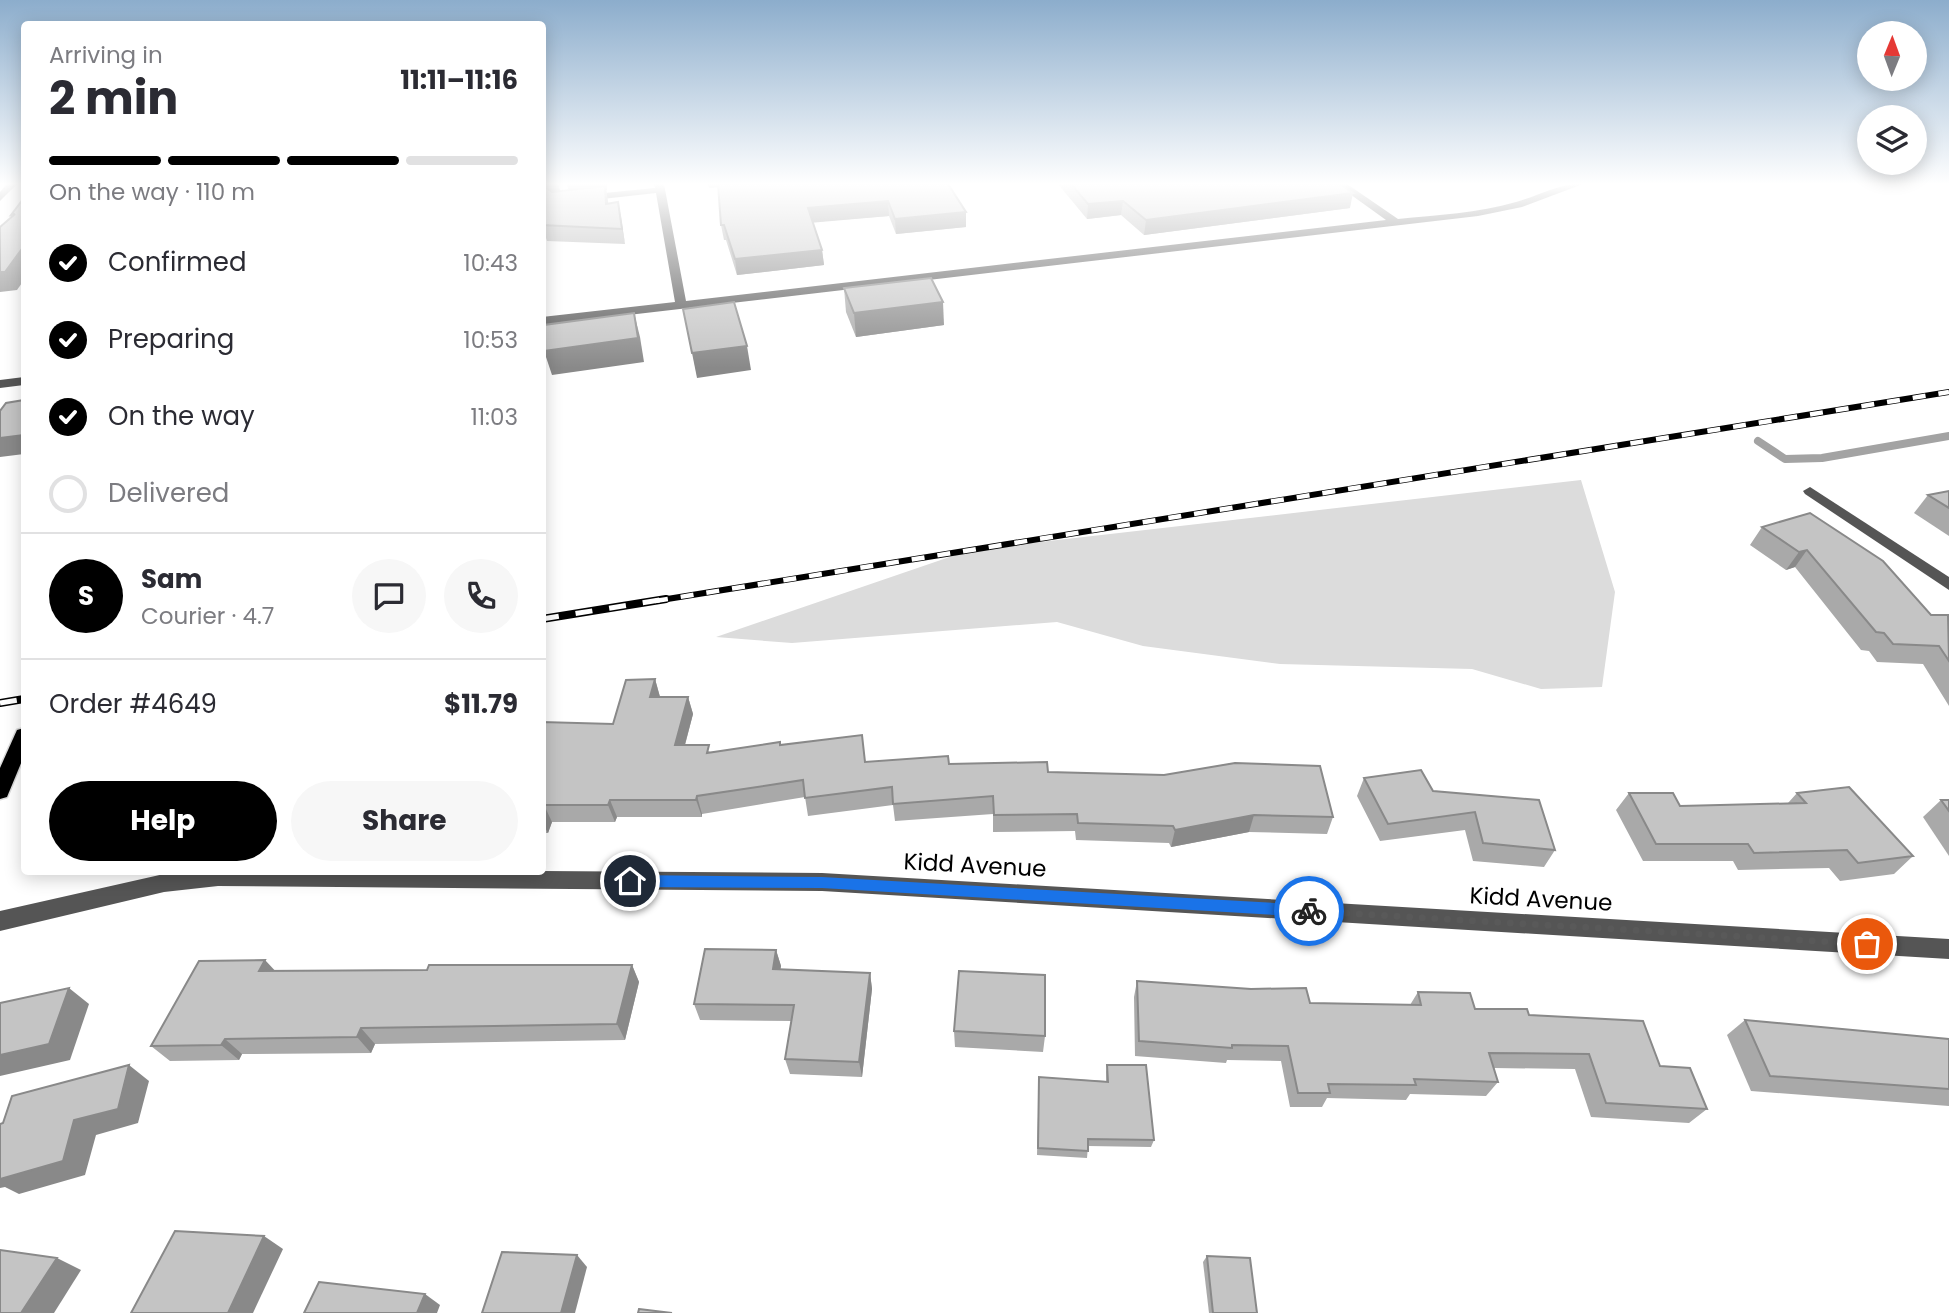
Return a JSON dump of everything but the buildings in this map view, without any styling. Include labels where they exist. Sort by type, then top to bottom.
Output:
[{"type":"main road","points":[[0,792],[21,742]]},
{"type":"street","points":[[670,245],[681,305]]},
{"type":"street","points":[[546,321],[1195,245]]},
{"type":"street","points":[[0,384],[21,381]]},
{"type":"street","points":[[1810,491],[1949,585]]},
{"type":"street","name":"Kidd Avenue","points":[[0,920],[164,883],[218,877],[822,883],[1949,949]]},
{"type":"shaded area","points":[[1581,480],[1615,592],[1602,687],[1541,689],[1472,669],[1280,664],[1143,646],[1057,622],[792,643],[716,637],[970,550]]},
{"type":"waterway","points":[[1758,441],[1785,459],[1822,458],[1949,436]]},
{"type":"railway","points":[[655,601],[1949,392]]},
{"type":"railway","points":[[546,618],[666,599]]},
{"type":"railway","points":[[0,703],[21,700]]},
{"type":"way so far","points":[[1309,911],[1867,944]]},
{"type":"route","points":[[630,881],[822,883],[1309,911]]}]
